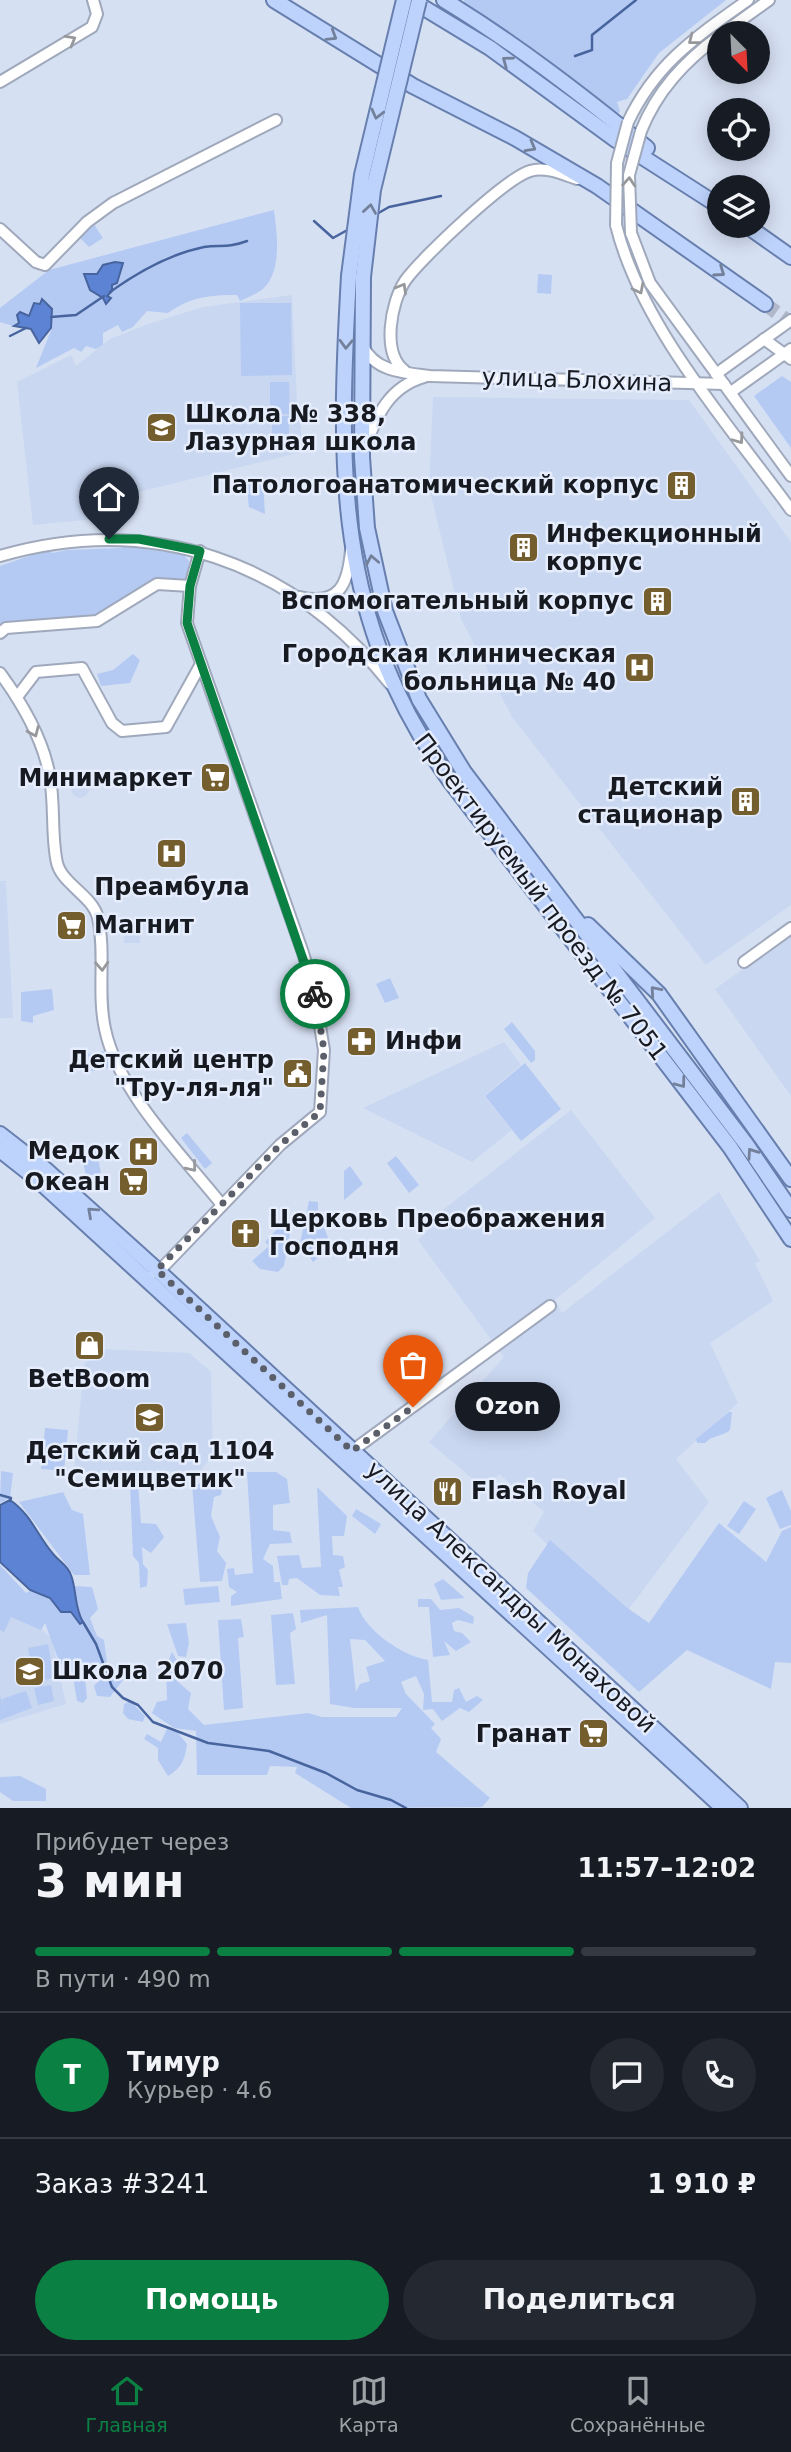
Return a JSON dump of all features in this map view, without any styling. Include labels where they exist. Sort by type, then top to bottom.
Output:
[{"type":"main road","points":[[274,0],[413,86],[515,138],[597,186],[765,304]]},
{"type":"main road","points":[[356,276],[362,175],[404,0]]},
{"type":"main road","points":[[411,0],[490,48],[616,140],[705,196]]},
{"type":"main road","points":[[356,276],[373,190],[419,0]]},
{"type":"main road","points":[[444,0],[491,29],[580,93],[705,196]]},
{"type":"main road","points":[[764,238],[791,257]]},
{"type":"main road","name":"Проектируемый проезд № 7051","points":[[356,276],[360,332],[362,457],[374,570],[393,635],[419,699],[464,772],[746,1144],[791,1210]]},
{"type":"main road","name":"Проектируемый проезд № 7051","points":[[356,276],[343,443],[351,550],[367,618],[393,688],[419,736],[450,781],[730,1147],[791,1239]]},
{"type":"main road","points":[[573,914],[601,936],[659,994],[791,1179]]},
{"type":"main road","name":"улица Александры Монаховой","points":[[0,1134],[45,1169],[151,1274],[723,1808]]},
{"type":"main road","name":"улица Александры Монаховой","points":[[0,1150],[151,1274],[352,1451],[740,1808]]},
{"type":"street","points":[[0,82],[92,27],[97,14],[93,0]]},
{"type":"street","points":[[748,0],[673,56],[645,91],[628,122],[617,163],[616,225],[628,267],[640,293],[685,364],[791,510]]},
{"type":"street","points":[[740,21],[769,0]]},
{"type":"street","points":[[707,46],[684,64],[650,108],[629,174],[631,233],[650,284],[791,476]]},
{"type":"street","points":[[0,229],[36,262],[45,265],[87,222],[113,203],[276,120]]},
{"type":"street","points":[[407,373],[397,364],[392,353],[393,312],[396,298],[405,280],[420,263],[519,175],[544,169],[597,186]]},
{"type":"street","points":[[716,374],[791,320]]},
{"type":"street","name":"улица Блохина","points":[[360,332],[366,352],[377,363],[407,373],[430,376],[699,383],[727,388]]},
{"type":"street","points":[[764,339],[789,354]]},
{"type":"street","points":[[727,388],[789,354]]},
{"type":"street","points":[[362,457],[378,415],[390,397],[412,381],[430,376]]},
{"type":"street","points":[[0,555],[46,545],[95,539],[139,539],[200,551],[255,573],[297,597],[361,650],[393,688]]},
{"type":"street","points":[[297,597],[321,599],[339,591],[348,576],[351,550]]},
{"type":"street","points":[[151,1274],[280,1145],[320,1112],[324,1050],[314,990],[187,623],[190,586],[200,551]]},
{"type":"street","points":[[0,633],[8,628],[97,621],[153,586],[190,586]]},
{"type":"street","points":[[17,697],[37,672],[82,668],[112,723],[121,731],[166,727],[201,664]]},
{"type":"street","points":[[0,673],[17,697],[43,754],[50,777],[57,865],[97,915],[105,1029],[114,1054],[127,1082],[153,1119],[222,1205]]},
{"type":"street","points":[[744,962],[791,928]]},
{"type":"street","points":[[352,1451],[550,1306]]},
{"type":"shaded area","points":[[464,0],[726,0],[659,53],[627,99],[617,102],[620,111],[616,119],[464,6]]},
{"type":"shaded area","points":[[274,210],[277,250],[274,270],[263,289],[240,301],[237,295],[209,296],[184,303],[168,313],[147,311],[133,327],[122,332],[118,325],[103,333],[103,345],[96,349],[86,346],[81,352],[74,348],[36,368],[52,328],[52,309],[43,298],[40,303],[34,302],[28,315],[20,312],[18,323],[13,326],[0,322],[0,308],[49,270]]},
{"type":"shaded area","points":[[93,223],[103,238],[89,247],[78,236]]},
{"type":"shaded area","points":[[538,274],[552,275],[551,294],[537,293]]},
{"type":"shaded area","name":"Школа № 338, Лазурная школа","points":[[292,295],[302,452],[134,493],[126,516],[33,525],[17,382],[71,355],[76,366],[110,339],[148,324],[203,307]]},
{"type":"shaded area","points":[[240,303],[291,303],[292,375],[241,376]]},
{"type":"shaded area","points":[[782,376],[791,382],[791,448],[754,396]]},
{"type":"shaded area","points":[[270,382],[289,382],[290,414],[270,415]]},
{"type":"shaded area","name":"Городская клиническая больница № 40","points":[[433,397],[689,400],[791,542],[791,905],[706,965],[512,717],[461,619],[429,487]]},
{"type":"shaded area","points":[[272,416],[289,416],[289,444],[272,444]]},
{"type":"shaded area","points":[[263,480],[265,514],[249,507],[246,482]]},
{"type":"shaded area","points":[[123,546],[183,554],[189,561],[187,580],[183,583],[161,579],[142,587],[93,620],[0,627],[0,566],[49,549],[52,553]]},
{"type":"shaded area","points":[[133,654],[140,660],[130,683],[101,686],[97,674],[113,670]]},
{"type":"shaded area","points":[[80,780],[86,783],[89,789],[86,795],[80,798],[74,795],[71,789],[74,783]]},
{"type":"shaded area","points":[[0,881],[6,881],[13,1018],[0,1018]]},
{"type":"shaded area","points":[[139,923],[140,943],[124,943],[123,924]]},
{"type":"shaded area","points":[[791,935],[791,1096],[715,989]]},
{"type":"shaded area","points":[[390,978],[399,998],[385,1003],[376,984]]},
{"type":"shaded area","points":[[52,989],[54,1010],[33,1016],[33,1023],[21,1021],[21,992]]},
{"type":"shaded area","points":[[512,1022],[535,1051],[535,1060],[531,1063],[504,1029]]},
{"type":"shaded area","points":[[504,1042],[521,1065],[484,1096],[512,1130],[472,1162],[363,1108]]},
{"type":"shaded area","points":[[106,1051],[109,1068],[90,1071],[87,1054]]},
{"type":"shaded area","points":[[525,1063],[561,1109],[521,1141],[485,1096]]},
{"type":"shaded area","points":[[571,1110],[655,1218],[555,1300],[562,1313],[719,1192],[760,1261],[755,1263],[773,1301],[710,1343],[738,1403],[676,1459],[709,1502],[623,1617],[533,1531],[544,1512],[499,1474],[487,1491],[429,1442],[504,1357],[418,1240],[428,1230],[425,1224]]},
{"type":"shaded area","points":[[187,1133],[212,1163],[205,1169],[181,1138]]},
{"type":"shaded area","points":[[96,1149],[101,1173],[86,1176],[81,1151]]},
{"type":"shaded area","points":[[396,1156],[419,1185],[409,1193],[387,1163]]},
{"type":"shaded area","points":[[350,1166],[363,1184],[344,1200],[344,1171]]},
{"type":"shaded area","points":[[309,1201],[318,1202],[319,1214],[330,1247],[313,1262],[300,1243]]},
{"type":"shaded area","points":[[279,1227],[290,1233],[284,1266],[278,1272],[260,1269],[252,1261],[269,1246],[265,1242]]},
{"type":"shaded area","points":[[102,1349],[189,1353],[211,1372],[213,1454],[201,1471],[74,1473],[84,1364]]},
{"type":"shaded area","points":[[732,1412],[730,1430],[705,1443],[697,1443],[696,1439]]},
{"type":"shaded area","points":[[45,1428],[68,1430],[64,1471],[41,1469]]},
{"type":"shaded area","points":[[1,1471],[13,1473],[10,1498],[0,1503]]},
{"type":"shaded area","points":[[247,1472],[276,1472],[287,1479],[290,1503],[273,1505],[273,1530],[290,1532],[292,1543],[270,1544],[263,1559],[273,1566],[274,1582],[280,1582],[282,1599],[231,1606],[231,1596],[237,1592],[229,1587],[227,1569],[234,1568],[235,1575],[253,1573]]},
{"type":"shaded area","points":[[138,1483],[141,1523],[156,1524],[164,1537],[151,1553],[142,1547],[143,1564],[148,1570],[147,1586],[140,1588],[139,1563],[133,1556],[130,1484]]},
{"type":"shaded area","points":[[216,1483],[222,1489],[221,1495],[214,1497],[211,1516],[220,1537],[217,1551],[226,1563],[222,1581],[200,1582],[192,1484]]},
{"type":"shaded area","points":[[317,1487],[347,1516],[344,1536],[332,1536],[333,1555],[343,1556],[345,1567],[339,1570],[343,1587],[338,1587],[340,1596],[320,1595],[297,1578],[289,1579],[288,1585],[282,1585],[277,1556],[299,1555],[302,1568],[321,1567]]},
{"type":"shaded area","points":[[782,1490],[791,1511],[791,1525],[780,1529],[766,1498]]},
{"type":"shaded area","points":[[63,1492],[72,1510],[83,1514],[90,1575],[74,1575],[19,1502]]},
{"type":"shaded area","points":[[744,1501],[756,1509],[739,1534],[727,1526]]},
{"type":"shaded area","points":[[356,1509],[381,1524],[375,1534],[352,1516]]},
{"type":"shaded area","points":[[719,1523],[766,1562],[782,1531],[791,1527],[791,1663],[775,1662],[771,1689],[687,1650],[639,1692],[526,1588],[528,1573],[550,1540],[626,1607],[649,1623]]},
{"type":"shaded area","points":[[0,1565],[26,1593],[40,1586],[44,1588],[63,1613],[76,1609],[75,1586],[92,1587],[98,1609],[90,1618],[97,1636],[104,1640],[107,1663],[123,1680],[110,1697],[97,1696],[94,1686],[105,1674],[99,1664],[84,1667],[87,1698],[83,1703],[77,1701],[72,1671],[60,1664],[45,1623],[41,1630],[11,1617],[4,1632],[0,1630]]},
{"type":"shaded area","points":[[443,1579],[465,1598],[441,1600],[434,1584]]},
{"type":"shaded area","points":[[218,1586],[220,1602],[185,1605],[183,1589]]},
{"type":"shaded area","name":"Школа 2070","points":[[0,1592],[52,1639],[66,1704],[0,1724]]},
{"type":"shaded area","points":[[418,1599],[431,1599],[440,1610],[459,1608],[474,1617],[473,1624],[458,1620],[452,1623],[454,1631],[462,1633],[471,1642],[456,1651],[444,1641],[450,1655],[433,1657],[429,1607],[418,1607]]},
{"type":"shaded area","points":[[358,1607],[369,1625],[387,1641],[418,1658],[428,1660],[432,1702],[452,1702],[454,1690],[459,1688],[466,1702],[477,1696],[483,1700],[469,1712],[460,1708],[442,1721],[433,1709],[423,1710],[424,1694],[416,1676],[401,1682],[406,1694],[435,1724],[431,1728],[441,1739],[436,1752],[490,1798],[482,1807],[351,1808],[295,1773],[297,1767],[270,1766],[267,1775],[197,1775],[196,1731],[174,1728],[152,1713],[157,1702],[167,1700],[166,1666],[172,1652],[182,1669],[177,1681],[191,1693],[188,1709],[204,1725],[308,1713],[322,1717],[396,1717],[402,1708],[354,1708],[330,1704],[327,1615],[301,1623],[300,1610]],"holes":[[[350,1639],[365,1640],[385,1661],[366,1667],[370,1681],[360,1684],[356,1692]]]},
{"type":"shaded area","points":[[293,1613],[296,1629],[290,1633],[295,1684],[276,1685],[271,1615]]},
{"type":"shaded area","points":[[241,1619],[244,1637],[238,1638],[243,1708],[224,1710],[218,1620]]},
{"type":"shaded area","points":[[186,1623],[189,1643],[186,1657],[178,1656],[167,1624]]},
{"type":"shaded area","points":[[48,1644],[54,1678],[34,1682],[28,1648]]},
{"type":"shaded area","points":[[51,1685],[54,1701],[38,1705],[34,1688]]},
{"type":"shaded area","points":[[26,1691],[32,1708],[0,1720],[0,1696],[5,1709],[2,1699]]},
{"type":"shaded area","points":[[130,1701],[145,1716],[143,1722],[128,1719],[123,1713],[124,1704]]},
{"type":"shaded area","points":[[167,1729],[178,1733],[187,1744],[182,1763],[168,1776],[158,1760],[158,1748],[144,1739],[147,1734],[161,1742]]},
{"type":"shaded area","points":[[20,1776],[46,1789],[46,1801],[13,1801],[0,1792],[0,1777]]},
{"type":"water","points":[[123,263],[117,283],[112,285],[112,291],[107,296],[111,298],[106,304],[103,298],[90,290],[84,274],[97,274],[103,265]]},
{"type":"water","points":[[42,299],[52,309],[51,328],[39,343],[31,329],[14,326],[19,323],[17,315],[20,312],[29,316],[34,303],[40,304]]},
{"type":"water","points":[[10,1500],[24,1512],[48,1548],[70,1572],[83,1622],[80,1624],[71,1612],[61,1612],[50,1598],[30,1590],[0,1562],[0,1505]]},
{"type":"waterway","points":[[575,56],[592,50],[592,35],[636,0]]},
{"type":"waterway","points":[[375,215],[389,207],[441,196]]},
{"type":"waterway","points":[[314,221],[333,238],[351,228]]},
{"type":"waterway","points":[[110,292],[143,271],[179,254],[204,247],[234,245],[247,241]]},
{"type":"waterway","points":[[51,317],[76,315],[104,296]]},
{"type":"waterway","points":[[10,336],[26,328]]},
{"type":"waterway","points":[[0,1495],[11,1498],[10,1501]]},
{"type":"waterway","points":[[83,1622],[96,1644],[112,1687],[123,1698],[138,1705],[153,1722],[208,1743],[269,1751],[326,1773],[357,1790],[391,1800],[406,1808]]},
{"type":"tunnel","points":[[765,304],[791,323]]},
{"type":"way so far","points":[[315,994],[324,1050],[320,1112],[280,1145],[163,1267],[157,1270],[352,1451],[413,1407]]},
{"type":"place","name":"Школа № 338, Лазурная школа","points":[[162,428]]},
{"type":"place","name":"Патологоанатомический корпус","points":[[682,485]]},
{"type":"place","name":"Инфекционный корпус","points":[[523,548]]},
{"type":"place","name":"Вспомогательный корпус","points":[[657,601]]},
{"type":"place","name":"Городская клиническая больница № 40","points":[[639,668]]},
{"type":"place","name":"Минимаркет","points":[[215,778]]},
{"type":"place","name":"Детский стационар","points":[[746,801]]},
{"type":"place","name":"Преамбула","points":[[172,853]]},
{"type":"place","name":"Магнит","points":[[71,925]]},
{"type":"place","name":"Инфи","points":[[362,1041]]},
{"type":"place","name":"Детский центр \"Тру-ля-ля\"","points":[[297,1074]]},
{"type":"place","name":"Медок","points":[[143,1151]]},
{"type":"place","name":"Океан","points":[[133,1182]]},
{"type":"place","name":"Церковь Преображения Господня","points":[[246,1233]]},
{"type":"place","name":"BetBoom","points":[[89,1345]]},
{"type":"place","name":"Ozon","points":[[413,1407]]},
{"type":"place","name":"Детский сад 1104 \"Семицветик\"","points":[[150,1417]]},
{"type":"place","name":"Flash Royal","points":[[448,1491]]},
{"type":"place","name":"Школа 2070","points":[[29,1671]]},
{"type":"place","name":"Гранат","points":[[594,1734]]},
{"type":"route","points":[[109,539],[139,539],[200,551],[190,586],[187,623],[274,867],[315,994]]}]
